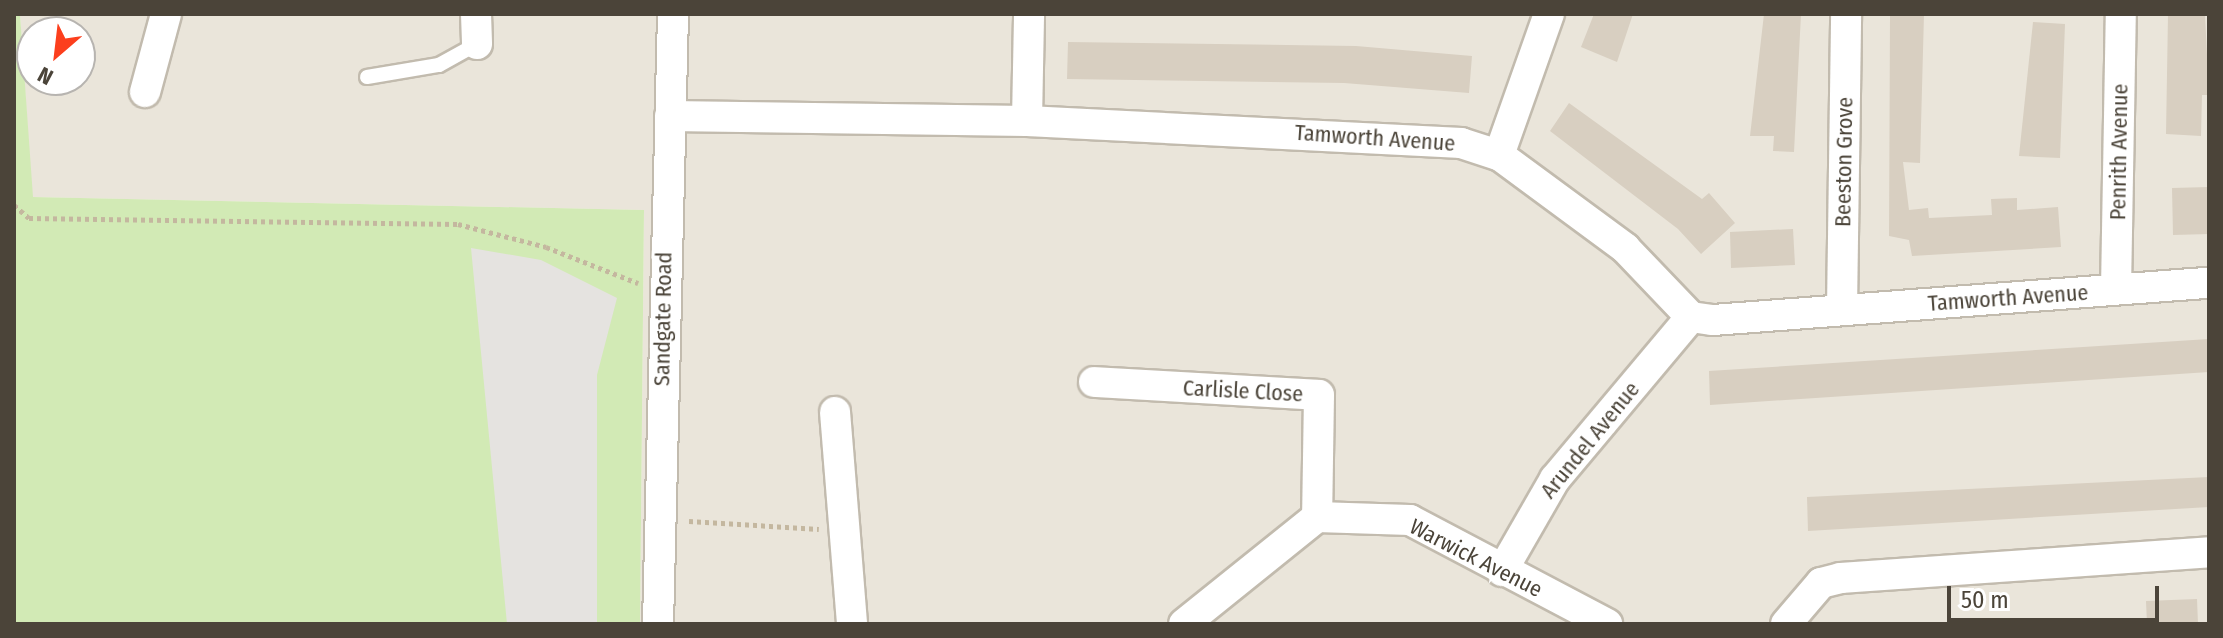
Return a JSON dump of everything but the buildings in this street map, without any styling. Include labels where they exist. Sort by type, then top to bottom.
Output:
[{"type":"street","points":[[145,92],[166,14]]},
{"type":"street","points":[[476,14],[477,44]]},
{"type":"street","name":"Sandgate Road","points":[[658,624],[663,285],[673,14]]},
{"type":"street","points":[[1027,121],[1029,14]]},
{"type":"street","points":[[1499,155],[1549,14]]},
{"type":"street","name":"Beeston Grove","points":[[1842,310],[1846,14]]},
{"type":"street","name":"Penrith Avenue","points":[[2116,289],[2121,14]]},
{"type":"street","name":"Tamworth Avenue","points":[[670,116],[1027,121],[1389,136],[1461,143],[1499,155],[1625,248],[1691,317],[1842,310],[2209,283]]},
{"type":"street","name":"Arundel Avenue","points":[[1502,571],[1555,479],[1691,317]]},
{"type":"street","name":"Carlisle Close","points":[[1094,382],[1319,395],[1317,517]]},
{"type":"street","points":[[835,412],[852,624]]},
{"type":"street","points":[[1184,624],[1317,517]]},
{"type":"street","name":"Warwick Avenue","points":[[1317,517],[1410,520],[1607,624]]},
{"type":"street","points":[[1786,624],[1821,583],[1841,578],[2209,552]]},
{"type":"lane","points":[[367,77],[439,65],[477,44]]},
{"type":"path","points":[[14,205],[29,218]]},
{"type":"path","points":[[14,215],[29,218],[458,224],[546,247],[618,280],[663,285]]},
{"type":"path","points":[[660,519],[844,531]]},
{"type":"shaded area","points":[[20,14],[2209,14],[2209,624],[640,624],[644,210],[32,197],[25,96],[96,96],[96,16]]},
{"type":"shaded area","points":[[471,248],[541,260],[617,298],[597,375],[597,624],[507,624]]},
{"type":"green space","points":[[14,14],[20,16],[16,16],[16,96],[26,96],[33,197],[644,210],[640,624],[14,624]]}]
